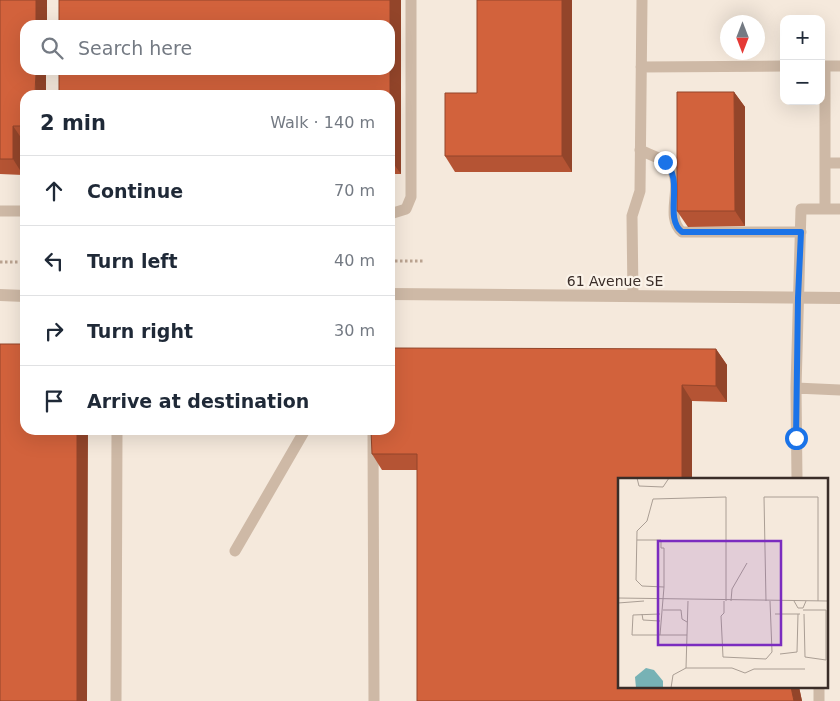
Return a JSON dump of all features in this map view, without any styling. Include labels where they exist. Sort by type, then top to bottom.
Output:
[{"type":"street","name":"61 Avenue SE","points":[[395,294],[840,298]]},
{"type":"street","points":[[0,295],[20,296]]},
{"type":"lane","points":[[395,212],[406,209],[411,197],[411,0]]},
{"type":"lane","points":[[633,296],[632,216],[640,191],[642,0]]},
{"type":"lane","points":[[641,67],[780,66]]},
{"type":"lane","points":[[825,66],[840,66]]},
{"type":"lane","points":[[824,105],[825,209]]},
{"type":"lane","points":[[640,150],[665,162],[670,167],[674,179],[675,220],[678,229],[682,232],[801,232]]},
{"type":"lane","points":[[825,163],[840,163]]},
{"type":"lane","points":[[797,478],[796,388],[801,209],[840,209]]},
{"type":"lane","points":[[0,211],[20,211]]},
{"type":"lane","points":[[796,388],[840,390]]},
{"type":"lane","points":[[116,701],[117,435]]},
{"type":"lane","points":[[235,551],[302,435]]},
{"type":"lane","points":[[373,435],[374,701]]},
{"type":"lane","points":[[819,688],[819,701]]},
{"type":"path","points":[[395,261],[423,261]]},
{"type":"path","points":[[0,262],[20,262]]},
{"type":"building","points":[[0,0],[36,0],[36,20],[20,20],[20,75],[36,75],[35,90],[20,90],[20,126],[13,126],[13,159],[0,159]]},
{"type":"building","points":[[59,0],[390,0],[390,20],[59,20]]},
{"type":"building","points":[[477,0],[562,0],[562,156],[445,156],[445,93],[477,93]]},
{"type":"building","points":[[59,75],[390,75],[390,90],[59,90]]},
{"type":"building","points":[[677,92],[734,92],[735,211],[677,211]]},
{"type":"building","points":[[0,344],[20,344],[20,435],[77,435],[77,701],[0,701]]},
{"type":"building","points":[[395,348],[716,349],[716,386],[682,385],[682,478],[618,478],[618,688],[791,688],[794,701],[417,701],[417,454],[372,454],[371,435],[395,435]]},
{"type":"route","points":[[665,162],[673,172],[675,220],[678,229],[682,232],[801,232],[796,438]]}]
